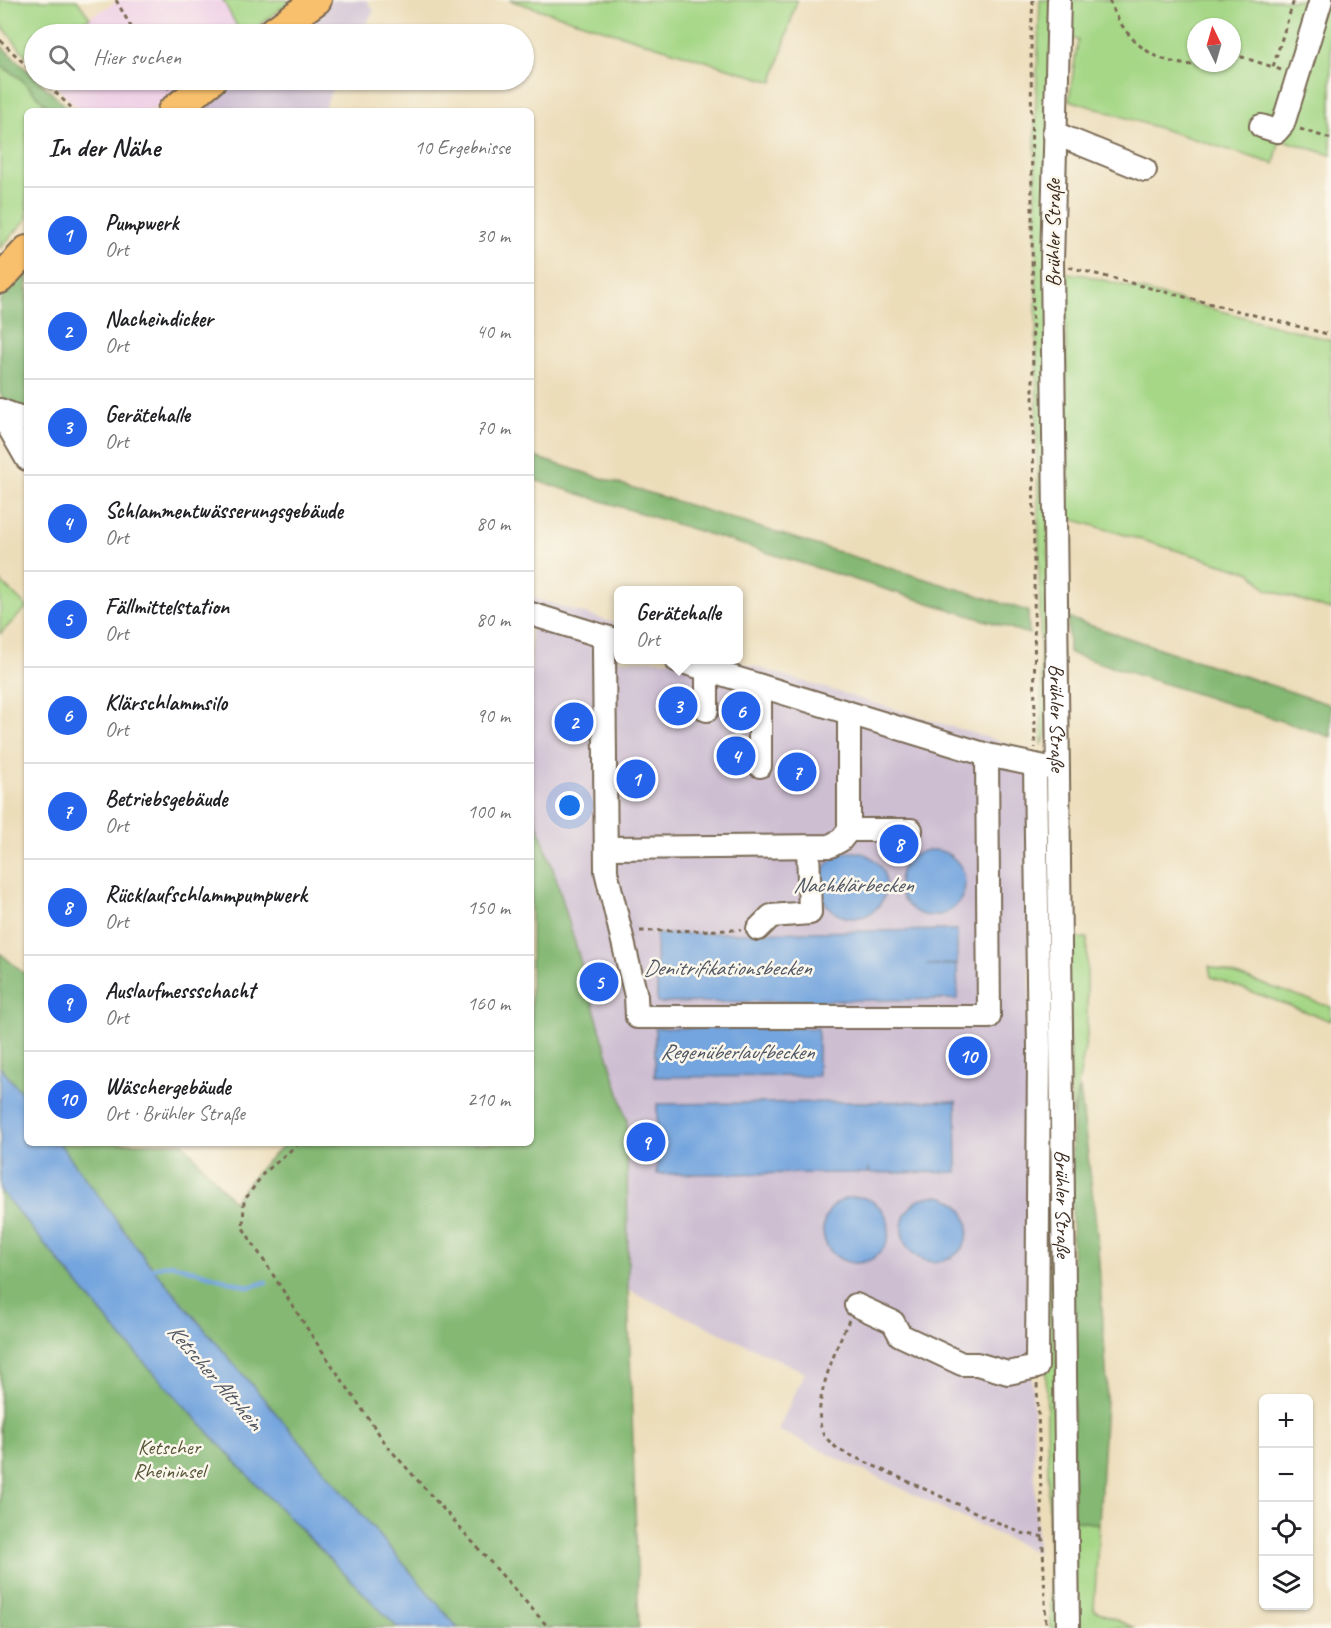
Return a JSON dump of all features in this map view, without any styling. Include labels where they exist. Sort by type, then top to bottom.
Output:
[{"type":"main road","points":[[284,24],[317,0]]},
{"type":"main road","points":[[176,108],[199,90]]},
{"type":"main road","points":[[0,279],[24,253]]},
{"type":"street","name":"Brühler Straße","points":[[1059,0],[1052,262],[1057,511],[1057,769],[1068,1628]]},
{"type":"street","points":[[1277,132],[1283,124],[1322,0]]},
{"type":"street","points":[[1054,127],[1145,170]]},
{"type":"street","points":[[0,411],[24,419]]},
{"type":"street","points":[[0,411],[24,454]]},
{"type":"street","points":[[534,615],[613,639],[604,649],[606,871],[636,996],[637,1017],[989,1017],[987,755]]},
{"type":"street","points":[[690,664],[987,755],[1057,769]]},
{"type":"street","points":[[706,710],[707,669]]},
{"type":"street","points":[[760,686],[760,766]]},
{"type":"street","points":[[606,848],[830,846],[840,840],[849,830],[849,714]]},
{"type":"street","points":[[856,1305],[893,1322],[900,1335],[962,1364],[1008,1373],[1038,1367],[1040,1074],[1035,766]]},
{"type":"street","points":[[849,830],[911,830]]},
{"type":"street","points":[[758,929],[771,916],[810,913],[808,846]]},
{"type":"path","points":[[116,0],[129,24]]},
{"type":"path","points":[[1033,0],[1030,34],[1035,766]]},
{"type":"path","points":[[1109,0],[1116,18],[1127,34],[1157,57],[1187,66]]},
{"type":"path","points":[[1273,67],[1294,0]]},
{"type":"path","points":[[0,40],[24,63]]},
{"type":"path","points":[[1241,57],[1298,75]]},
{"type":"path","points":[[53,90],[72,108]]},
{"type":"path","points":[[1277,132],[1331,139]]},
{"type":"path","points":[[1052,262],[1331,335]]},
{"type":"path","points":[[621,931],[758,929]]},
{"type":"path","points":[[295,1146],[263,1173],[244,1201],[243,1228],[314,1339],[388,1447],[549,1628]]},
{"type":"path","points":[[856,1305],[838,1344],[821,1398],[819,1416],[822,1432],[829,1442],[839,1450],[1021,1533],[1044,1537]]},
{"type":"path","points":[[1038,1367],[1046,1628]]},
{"type":"shaded area","points":[[119,0],[223,0],[236,24],[79,24]]},
{"type":"shaded area","points":[[329,0],[366,0],[374,10],[366,24],[297,24]]},
{"type":"shaded area","points":[[59,90],[177,90],[155,108],[77,108]]},
{"type":"shaded area","points":[[213,90],[332,90],[324,108],[189,108]]},
{"type":"shaded area","points":[[534,598],[614,623],[614,664],[743,663],[1029,750],[1031,1345],[1037,1553],[778,1430],[805,1372],[628,1290],[627,1121],[556,878],[534,815]]},
{"type":"green space","points":[[0,0],[77,0],[90,18],[80,24],[24,24],[24,53],[0,23]]},
{"type":"green space","points":[[223,0],[288,0],[289,2],[260,24],[236,24]]},
{"type":"green space","points":[[509,0],[797,0],[773,82]]},
{"type":"green space","points":[[1040,0],[1052,0],[1047,734],[1042,745],[1035,127]]},
{"type":"green space","points":[[1067,0],[1331,0],[1331,155],[1280,139],[1274,164],[1069,100],[1078,40],[1065,37]]},
{"type":"green space","points":[[0,45],[24,67],[24,82],[20,78],[0,65]]},
{"type":"green space","points":[[0,65],[20,78],[24,82],[24,90],[32,90],[49,108],[24,108],[24,222],[0,248]]},
{"type":"green space","points":[[32,90],[48,90],[68,108],[49,108]]},
{"type":"green space","points":[[24,272],[24,409],[3,399],[0,393],[0,300]]},
{"type":"green space","points":[[1065,273],[1084,275],[1331,340],[1331,610],[1266,589],[1252,573],[1068,518]]},
{"type":"green space","points":[[534,457],[1028,611],[1029,634],[534,480]]},
{"type":"green space","points":[[0,581],[24,604],[24,610],[0,634]]},
{"type":"green space","points":[[1068,618],[1331,705],[1331,737],[1069,653]]},
{"type":"green space","points":[[1046,785],[1049,793],[1061,1628],[1051,1628],[1045,1320]]},
{"type":"green space","points":[[534,815],[556,878],[627,1121],[628,1290],[639,1628],[458,1628],[146,1260],[61,1146],[186,1146],[233,1201],[263,1165],[283,1146],[534,1146]]},
{"type":"green space","points":[[1087,938],[1087,1036],[1072,1119],[1066,939]]},
{"type":"green space","points":[[0,953],[24,973],[24,1095],[0,1067]]},
{"type":"green space","points":[[1209,966],[1331,1007],[1331,1021],[1211,977]]},
{"type":"green space","points":[[1080,1088],[1097,1233],[1107,1384],[1099,1524],[1073,1520],[1072,1120]]},
{"type":"green space","name":"Ketscher Rheininsel","points":[[0,1190],[124,1340],[258,1486],[398,1628],[0,1628]]},
{"type":"green space","points":[[1073,1520],[1099,1524],[1094,1610],[1135,1628],[1075,1628]]},
{"type":"water","name":"Nachklärbecken","points":[[925,850],[939,850],[951,855],[960,864],[965,883],[963,896],[956,907],[939,916],[925,916],[913,911],[904,902],[899,890],[899,876],[904,864],[913,855]]},
{"type":"water","name":"Nachklärbecken","points":[[846,852],[860,852],[872,857],[881,866],[886,885],[884,898],[877,909],[860,918],[846,918],[834,913],[825,904],[820,892],[820,878],[825,866],[834,857]]},
{"type":"water","name":"Denitrifikationsbecken","points":[[957,930],[957,964],[926,965],[957,965],[958,999],[657,1003],[656,934]]},
{"type":"water","name":"Regenüberlaufbecken","points":[[655,1028],[818,1028],[818,1076],[655,1077]]},
{"type":"water","name":"Ketscher Altrhein","points":[[0,1067],[24,1095],[24,1146],[61,1146],[146,1260],[458,1628],[398,1628],[258,1486],[124,1340],[0,1190]]},
{"type":"water","points":[[956,1101],[957,1172],[869,1173],[869,1166],[868,1173],[657,1174],[657,1104]]},
{"type":"water","points":[[928,1196],[942,1196],[954,1201],[963,1210],[968,1229],[966,1242],[959,1253],[942,1262],[928,1262],[916,1257],[907,1248],[902,1236],[902,1222],[907,1210],[916,1201]]},
{"type":"water","points":[[849,1197],[863,1197],[875,1202],[884,1211],[889,1230],[887,1243],[880,1254],[863,1263],[849,1263],[837,1258],[828,1249],[823,1237],[823,1223],[828,1211],[837,1202]]},
{"type":"waterway","points":[[153,1268],[171,1264],[249,1287],[266,1282]]},
{"type":"place","name":"Gerätehalle","points":[[678,706]]},
{"type":"place","name":"Klärschlammsilo","points":[[741,711]]},
{"type":"place","name":"Nacheindicker","points":[[574,722]]},
{"type":"place","name":"Schlammentwässerungsgebäude","points":[[736,756]]},
{"type":"place","name":"Betriebsgebäude","points":[[797,772]]},
{"type":"place","name":"Pumpwerk","points":[[636,779]]},
{"type":"place","name":"Rücklaufschlammpumpwerk","points":[[899,844]]},
{"type":"place","name":"Fällmittelstation","points":[[599,982]]},
{"type":"place","name":"Wäschergebäude","points":[[968,1056]]},
{"type":"place","name":"Auslaufmessschacht","points":[[646,1142]]}]
